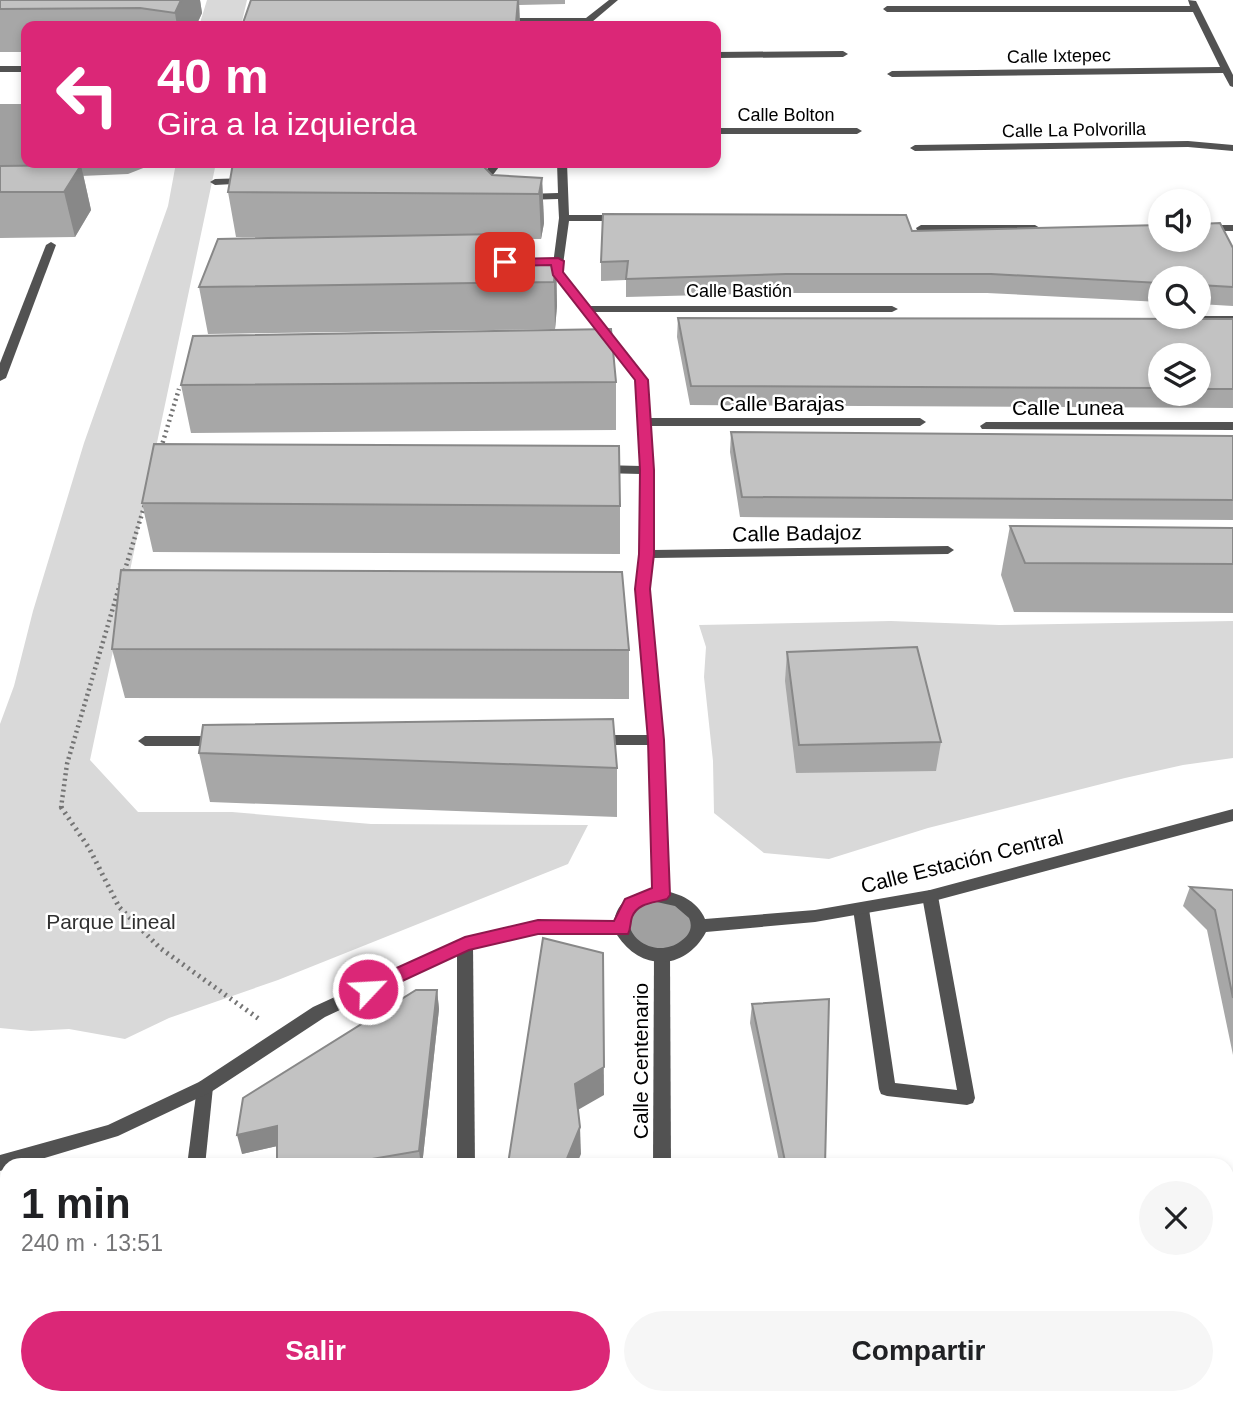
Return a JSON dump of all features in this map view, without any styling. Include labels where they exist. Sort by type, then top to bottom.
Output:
[{"type":"street","points":[[589,21],[614,0]]},
{"type":"street","points":[[887,9],[1194,4],[1233,84]]},
{"type":"street","points":[[721,55],[844,54]]},
{"type":"street","points":[[0,69],[21,69]]},
{"type":"street","name":"Calle Ixtepec","points":[[892,74],[1226,70]]},
{"type":"street","name":"Calle Bolton","points":[[721,131],[857,131]]},
{"type":"street","name":"Calle La Polvorilla","points":[[915,148],[1188,144],[1233,148]]},
{"type":"street","points":[[472,178],[490,182],[495,168]]},
{"type":"street","points":[[562,168],[564,218],[551,261],[617,358],[642,380],[647,470],[647,554],[636,589],[656,740],[661,895]]},
{"type":"street","points":[[215,182],[255,181]]},
{"type":"street","points":[[512,195],[532,198],[562,196]]},
{"type":"street","points":[[564,218],[632,218]]},
{"type":"street","points":[[921,228],[1041,228]]},
{"type":"street","points":[[1211,228],[1233,228]]},
{"type":"street","points":[[0,378],[51,246]]},
{"type":"street","name":"Calle Bastión","points":[[586,309],[892,309]]},
{"type":"street","points":[[1211,319],[1233,319]]},
{"type":"street","name":"Calle Barajas","points":[[644,422],[920,422]]},
{"type":"street","name":"Calle Lunea","points":[[986,426],[1233,426]]},
{"type":"street","points":[[591,469],[647,470]]},
{"type":"street","name":"Calle Badajoz","points":[[647,554],[948,550]]},
{"type":"street","points":[[587,740],[656,740]]},
{"type":"street","points":[[145,741],[228,741]]},
{"type":"street","name":"Calle Estación Central","points":[[698,926],[815,916],[930,896],[1233,815]]},
{"type":"street","points":[[650,895],[683,901],[691,908],[698,926],[695,937],[688,946],[676,953],[662,956],[640,951],[632,945],[621,929],[624,915],[631,904],[650,895]]},
{"type":"street","points":[[861,909],[887,1089],[967,1098],[930,896]]},
{"type":"street","points":[[18,1158],[112,1131],[205,1087],[319,1012],[465,944],[538,927],[621,929]]},
{"type":"street","points":[[465,944],[466,1158]]},
{"type":"street","name":"Calle Centenario","points":[[662,956],[662,1158]]},
{"type":"street","points":[[197,1158],[205,1087]]},
{"type":"green space","points":[[207,0],[247,0],[242,21],[201,21]]},
{"type":"green space","name":"Parque Lineal","points":[[175,168],[215,168],[90,760],[138,812],[232,812],[371,824],[588,825],[568,864],[278,980],[169,1018],[125,1039],[69,1029],[31,1031],[0,1028],[0,724],[14,686],[33,611],[84,443],[168,206]]},
{"type":"green space","points":[[891,621],[999,625],[1233,621],[1233,758],[1183,765],[1125,778],[928,828],[829,859],[764,853],[714,813],[713,761],[704,677],[706,647],[699,625]]},
{"type":"shaded area","points":[[0,104],[21,104],[21,168],[143,168],[128,174],[57,177],[0,167]]},
{"type":"shaded area","points":[[640,899],[678,899],[698,929],[668,955],[629,942],[624,915]]},
{"type":"building","points":[[0,0],[181,0],[175,13],[140,8],[0,9]]},
{"type":"building","points":[[251,0],[518,0],[516,21],[244,21]]},
{"type":"building","points":[[0,166],[79,168],[64,192],[0,192]]},
{"type":"building","points":[[232,168],[485,168],[492,175],[542,178],[539,194],[228,192]]},
{"type":"building","points":[[603,214],[906,215],[912,231],[1148,225],[1148,252],[1211,252],[1211,223],[1220,223],[1233,248],[1233,287],[1211,286],[1211,266],[1148,266],[1148,282],[991,274],[786,274],[626,279],[628,261],[601,262]]},
{"type":"building","points":[[501,234],[512,261],[556,260],[554,282],[199,287],[218,239]]},
{"type":"building","points":[[678,318],[1148,319],[1148,329],[1211,329],[1211,319],[1233,319],[1233,389],[1211,389],[1211,343],[1148,343],[1148,388],[691,386]]},
{"type":"building","points":[[611,329],[616,382],[181,385],[193,336]]},
{"type":"building","points":[[731,432],[1233,436],[1233,500],[742,497]]},
{"type":"building","points":[[154,444],[619,446],[620,506],[142,503]]},
{"type":"building","points":[[1010,526],[1233,528],[1233,564],[1025,563]]},
{"type":"building","points":[[121,570],[622,572],[629,650],[112,649]]},
{"type":"building","points":[[917,647],[941,742],[799,745],[787,652]]},
{"type":"building","points":[[613,719],[617,768],[199,753],[203,725]]},
{"type":"building","points":[[1190,887],[1233,890],[1233,998],[1215,910]]},
{"type":"building","points":[[543,938],[603,953],[604,1067],[575,1084],[580,1127],[567,1158],[509,1158]]},
{"type":"building","points":[[416,990],[437,990],[419,1151],[378,1158],[277,1158],[277,1126],[237,1135],[243,1098]]},
{"type":"building","points":[[829,999],[825,1158],[784,1158],[752,1004]]},
{"type":"route","points":[[368,989],[465,944],[538,927],[621,929],[625,911],[631,904],[650,895],[661,895],[656,740],[643,589],[647,554],[647,470],[642,380],[557,272],[558,261],[505,262]]}]
